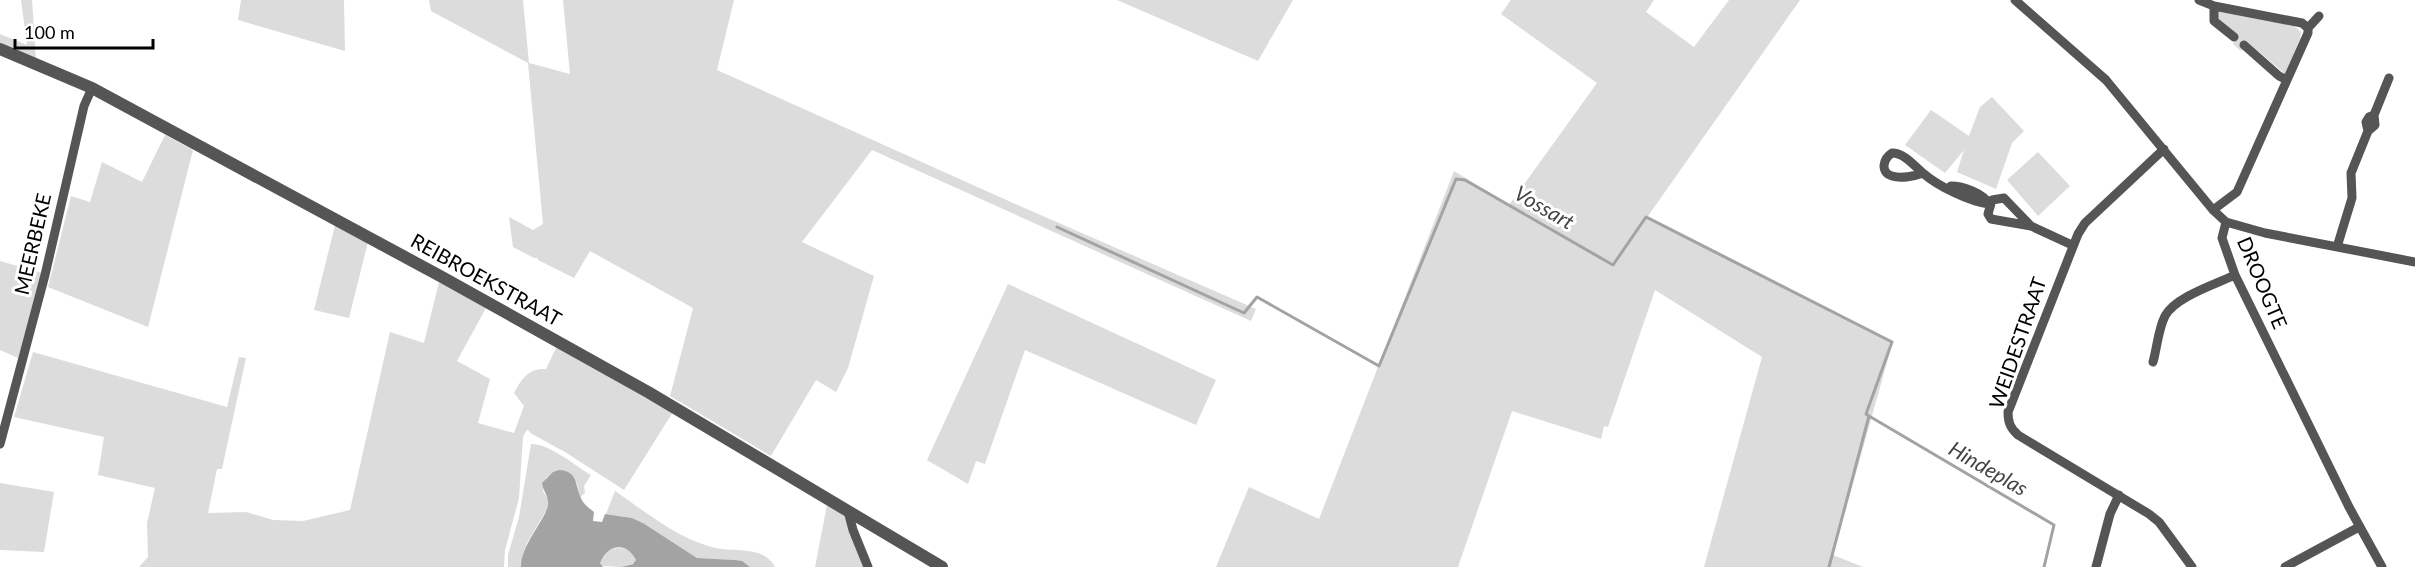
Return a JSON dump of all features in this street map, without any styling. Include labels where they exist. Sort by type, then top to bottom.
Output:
[{"type":"street","name":"DROOGTE","points":[[2015,0],[2106,80],[2212,210],[2226,222],[2222,238],[2235,275],[2359,527],[2382,567]]},
{"type":"street","points":[[2199,0],[2214,6],[2302,23],[2308,28]]},
{"type":"street","points":[[2214,6],[2214,21],[2234,37]]},
{"type":"street","points":[[2212,210],[2237,192],[2308,33],[2308,28],[2319,16]]},
{"type":"street","points":[[2244,45],[2286,80]]},
{"type":"street","name":"REIBROEKSTRAAT","points":[[0,49],[92,88],[442,277],[648,392],[942,567]]},
{"type":"street","points":[[2337,247],[2352,198],[2351,174],[2368,131],[2366,122],[2374,115],[2389,78]]},
{"type":"street","name":"MEERBEKE","points":[[0,444],[45,274],[84,106],[92,88]]},
{"type":"street","name":"WEIDESTRAAT","points":[[2164,149],[2085,223],[2072,246],[2008,412],[2008,420],[2011,429],[2018,435],[2119,495],[2159,522],[2192,567]]},
{"type":"street","points":[[1923,173],[1948,189],[1951,186],[1958,186],[1981,195],[1989,204]]},
{"type":"street","points":[[2031,226],[2004,198],[1992,200],[1989,204],[1988,214],[1991,219],[2031,226],[2072,246]]},
{"type":"street","points":[[2226,222],[2265,233],[2415,262]]},
{"type":"street","points":[[2153,362],[2165,315],[2180,301],[2235,275]]},
{"type":"street","points":[[2096,567],[2110,514],[2119,495]]},
{"type":"street","points":[[848,511],[868,567]]},
{"type":"street","points":[[2285,567],[2359,527]]},
{"type":"shaded area","points":[[21,0],[32,0],[36,60],[0,44],[0,34],[27,45]]},
{"type":"shaded area","points":[[241,0],[344,0],[345,51],[238,20]]},
{"type":"shaded area","points":[[429,0],[523,0],[529,63],[570,74],[563,0],[734,0],[717,70],[1256,309],[1251,321],[872,150],[802,242],[874,276],[848,368],[836,392],[816,380],[771,456],[670,396],[693,308],[590,251],[574,278],[513,247],[509,217],[533,230],[543,224],[528,63],[431,11]]},
{"type":"shaded area","points":[[1117,0],[1293,0],[1258,61]]},
{"type":"shaded area","points":[[1511,0],[1654,0],[1646,12],[1694,47],[1729,0],[1800,0],[1648,216],[1893,341],[1833,555],[1863,567],[1704,567],[1762,357],[1655,290],[1608,427],[1604,426],[1601,439],[1512,411],[1458,567],[1216,567],[1249,487],[1319,519],[1454,171],[1509,205],[1597,83],[1501,14]]},
{"type":"shaded area","points":[[2217,10],[2293,25],[2301,32],[2285,74],[2245,40],[2240,45],[2243,48],[2241,51],[2233,44],[2238,37],[2218,21]]},
{"type":"shaded area","points":[[1992,97],[2024,131],[2012,143],[1996,189],[1957,172],[1964,150],[1945,173],[1905,145],[1931,110],[1969,136],[1980,107]]},
{"type":"shaded area","points":[[165,135],[193,150],[148,327],[48,287],[71,196],[90,202],[102,162],[142,182]]},
{"type":"shaded area","points":[[2038,152],[2070,186],[2038,216],[2007,180]]},
{"type":"shaded area","points":[[335,225],[368,242],[349,318],[314,310]]},
{"type":"shaded area","points":[[0,261],[42,273],[18,358],[0,350]]},
{"type":"shaded area","points":[[439,282],[486,308],[457,361],[490,379],[478,423],[514,433],[524,406],[514,393],[531,372],[546,369],[557,346],[673,412],[624,490],[565,452],[528,430],[526,431],[523,437],[519,498],[505,550],[504,567],[139,567],[148,557],[147,523],[155,488],[98,475],[104,437],[14,417],[33,352],[227,407],[239,357],[246,358],[222,469],[217,469],[208,513],[246,512],[273,520],[303,521],[350,510],[390,332],[424,343]]},
{"type":"shaded area","points":[[1008,284],[1216,380],[1196,425],[1025,350],[985,464],[976,461],[968,484],[927,460]]},
{"type":"shaded area","points":[[531,444],[554,451],[591,475],[584,486],[585,493],[580,497],[577,483],[559,470],[546,478],[543,491],[549,501],[547,509],[527,543],[521,567],[508,567],[508,555],[519,517]]},
{"type":"shaded area","points":[[559,470],[570,473],[575,479],[582,500],[594,512],[593,521],[602,522],[605,514],[632,518],[697,558],[742,561],[750,567],[621,567],[633,564],[636,560],[628,550],[617,547],[603,557],[600,563],[603,567],[521,567],[525,549],[548,507],[542,483],[553,472]]},
{"type":"shaded area","points":[[0,483],[54,492],[44,552],[0,550]]},
{"type":"shaded area","points":[[615,491],[689,539],[716,548],[757,553],[770,560],[775,567],[750,567],[734,560],[697,558],[643,523],[632,518],[606,514]]},
{"type":"shaded area","points":[[827,505],[844,514],[865,567],[815,567]]},
{"type":"shaded area","points":[[617,548],[631,552],[636,560],[634,563],[621,567],[602,566],[600,563],[604,554]]},
{"type":"waterway","name":"Vossart","points":[[1057,227],[1244,313],[1257,297],[1379,366],[1456,179],[1465,180],[1613,265],[1646,217],[1892,342],[1866,414],[1869,416],[1829,567]]},
{"type":"waterway","name":"Hindeplas","points":[[1869,416],[2054,525],[2044,567]]}]
